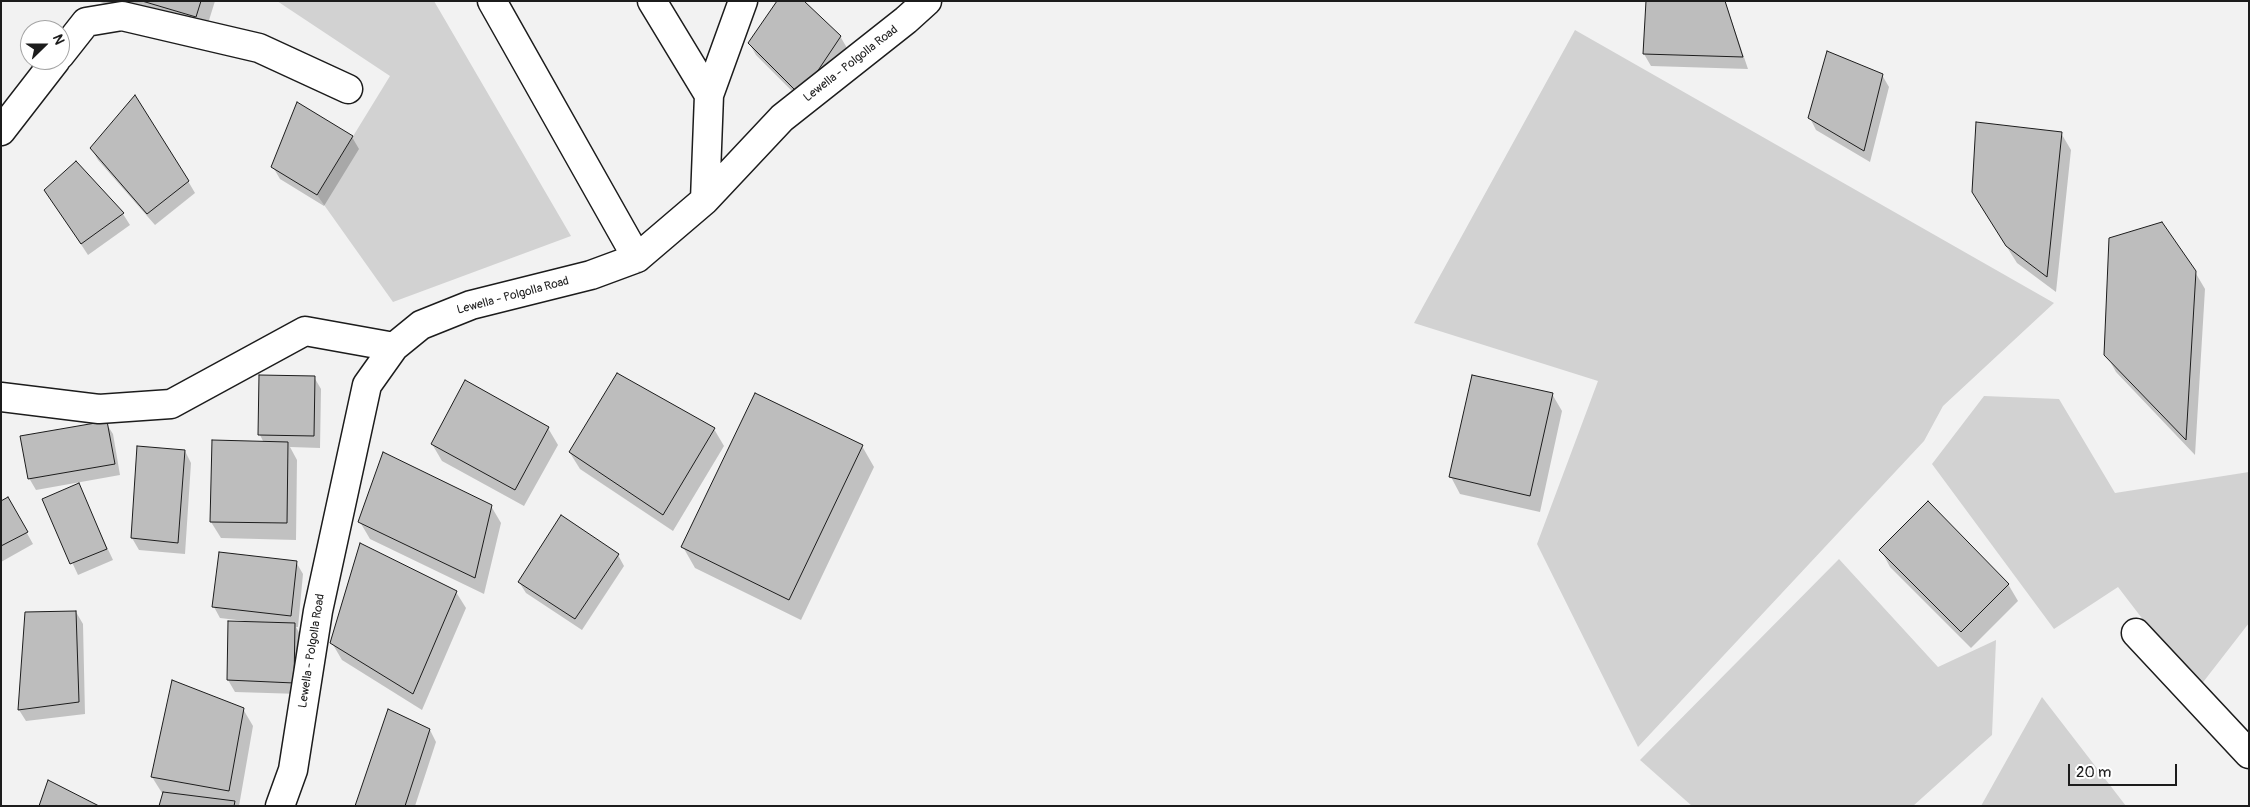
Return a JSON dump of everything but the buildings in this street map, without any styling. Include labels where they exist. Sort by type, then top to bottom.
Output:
[{"type":"street","points":[[492,1],[637,258]]},
{"type":"street","points":[[652,1],[709,95]]},
{"type":"street","points":[[705,200],[709,95],[743,1]]},
{"type":"street","name":"Lewella - Polgolla Road","points":[[280,806],[293,770],[318,611],[367,385],[394,347],[421,325],[471,305],[591,275],[637,258],[705,200],[782,118],[906,20],[927,1]]},
{"type":"street","points":[[70,43],[86,22],[122,16],[259,48],[348,89]]},
{"type":"street","points":[[1,131],[48,70]]},
{"type":"street","points":[[1,397],[99,409],[171,404],[305,331],[394,347]]},
{"type":"street","points":[[2136,633],[2249,754]]},
{"type":"shaded area","points":[[277,1],[434,1],[571,236],[393,302],[317,195],[390,76]]},
{"type":"shaded area","points":[[1575,30],[2054,303],[1943,406],[1924,441],[1638,747],[1537,544],[1598,381],[1414,323]]},
{"type":"shaded area","points":[[1984,396],[2059,399],[2115,493],[2249,472],[2249,623],[2197,690],[2118,587],[2054,629],[1932,464]]},
{"type":"shaded area","points":[[1839,559],[1938,667],[1996,640],[1992,735],[1913,806],[1692,806],[1640,760]]},
{"type":"shaded area","points":[[2042,697],[2126,806],[1981,806]]}]
